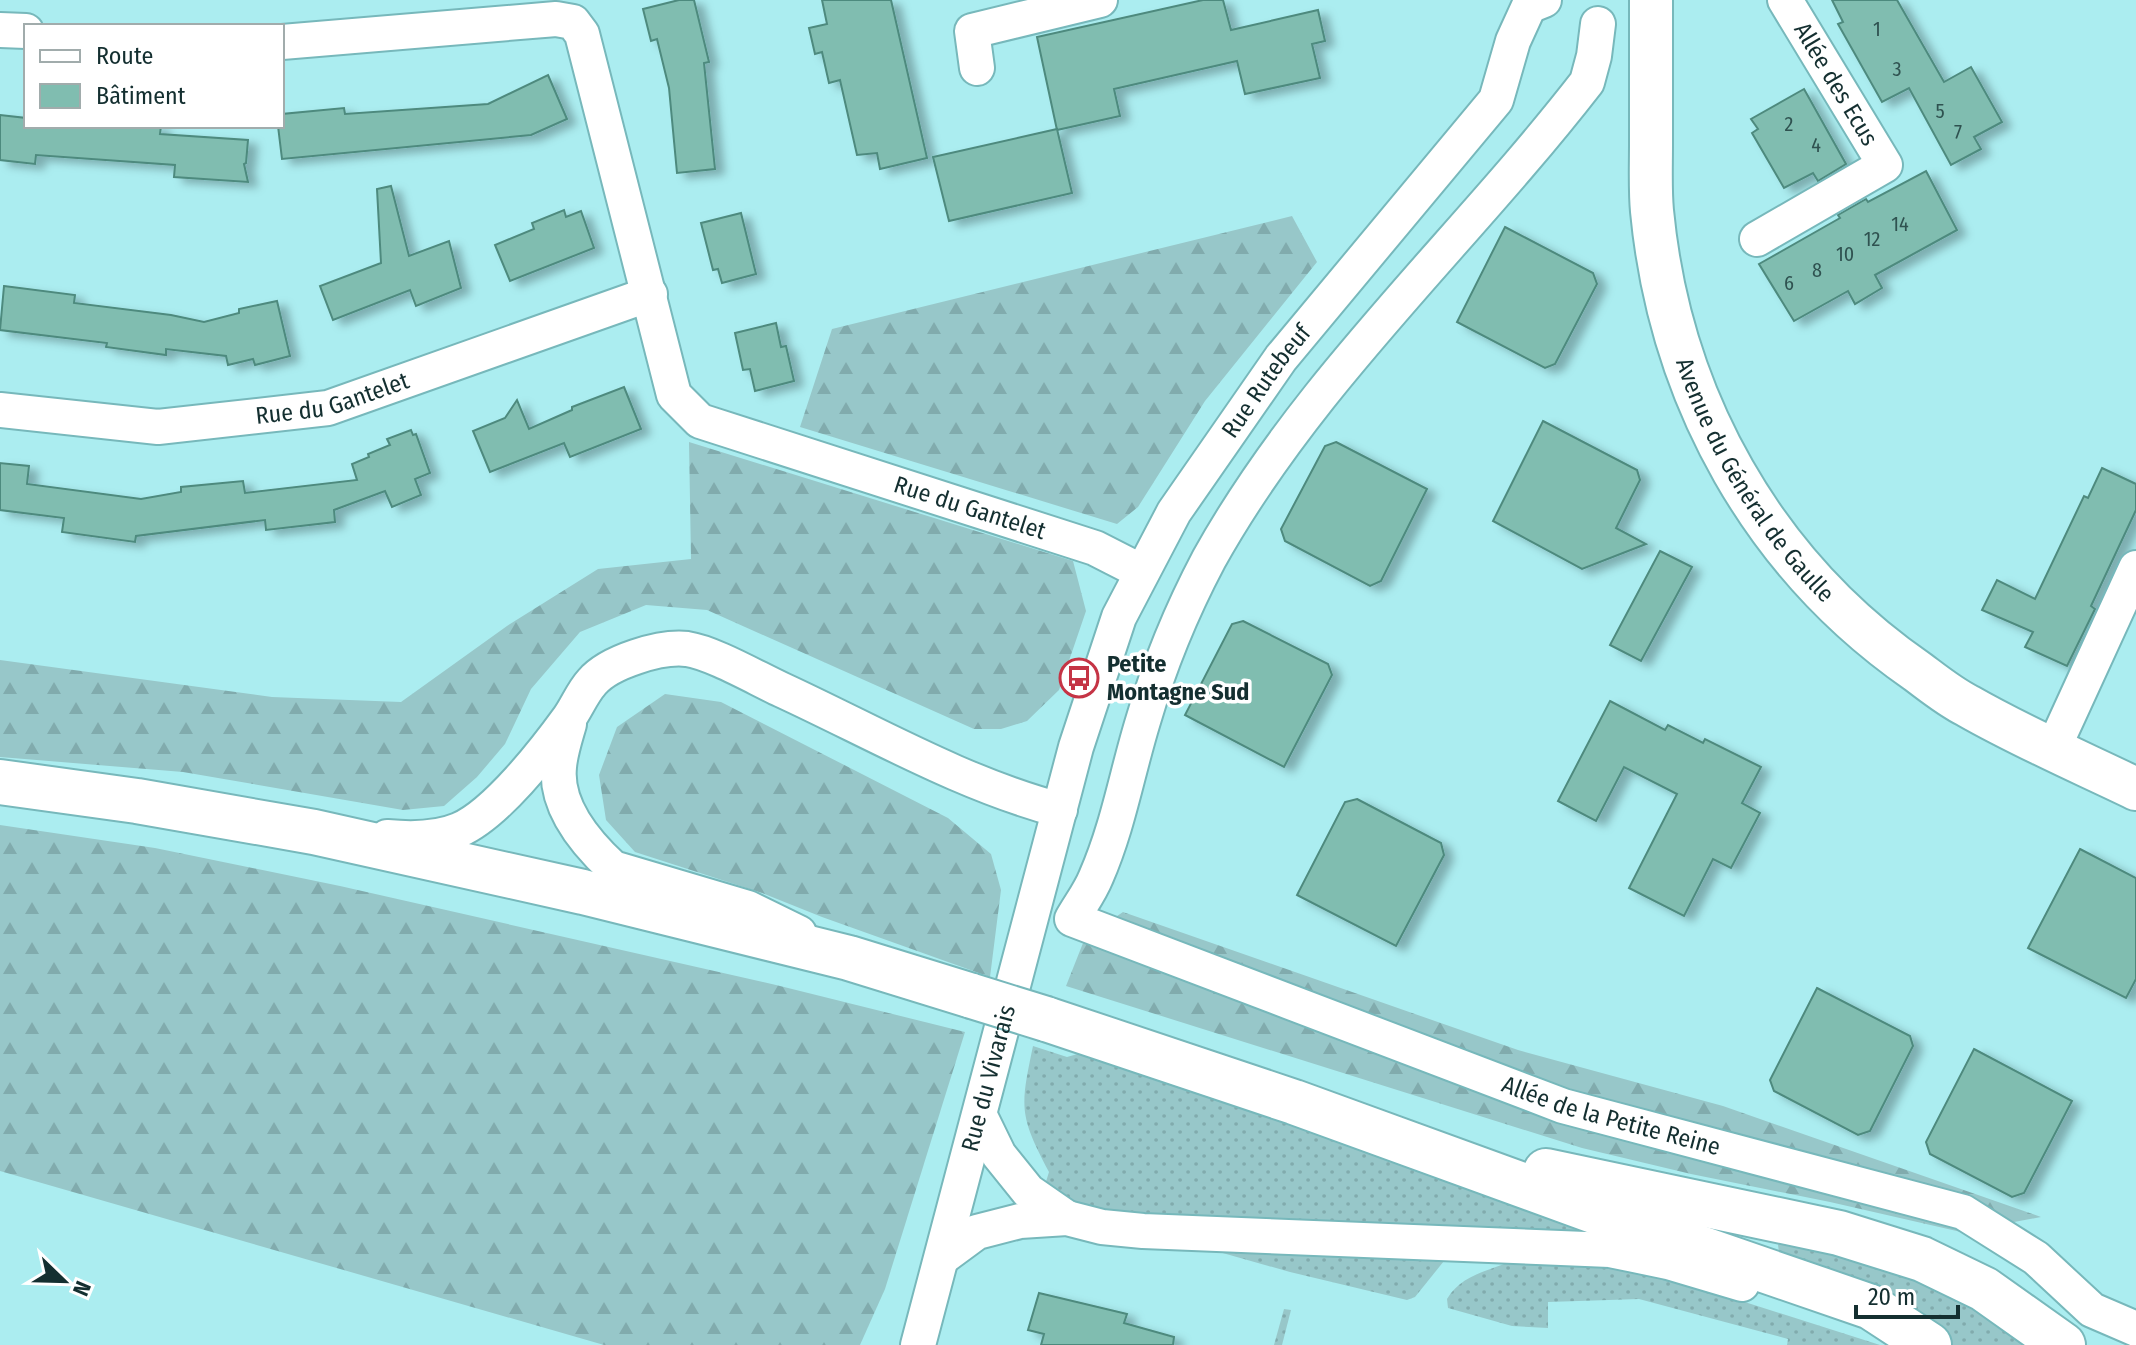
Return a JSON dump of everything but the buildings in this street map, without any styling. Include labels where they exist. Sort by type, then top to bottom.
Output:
[{"type":"main road","points":[[0,782],[137,801],[314,832],[583,892],[849,958],[1046,1019],[1414,1144],[1613,1218],[1871,1307],[1929,1345]]},
{"type":"main road","points":[[1414,1144],[1839,1233],[1922,1259],[1984,1289],[2063,1345]]},
{"type":"street","points":[[977,68],[972,31],[1100,0]]},
{"type":"street","name":"Avenue du Général de Gaulle","points":[[1651,0],[1652,209],[1661,277],[1680,350],[1710,430],[1746,494],[1785,550],[1833,604],[1892,654],[1966,705],[2136,789]]},
{"type":"street","name":"Allée des Ecus","points":[[1757,239],[1885,165],[1785,0]]},
{"type":"street","name":"Rue Rutebeuf","points":[[1060,810],[1076,747],[1119,617],[1174,512],[1281,358],[1496,100],[1513,41],[1532,2]]},
{"type":"street","name":"Rue du Gantelet","points":[[284,42],[556,19],[573,22],[582,34],[674,395],[700,421],[1095,548],[1142,572]]},
{"type":"street","name":"Allée de la Petite Reine","points":[[1598,24],[1587,82],[1321,396],[1248,492],[1208,562],[1161,667],[1110,839],[1095,879],[1072,919],[1563,1106],[1963,1212],[2036,1258],[2092,1310],[2136,1329]]},
{"type":"street","points":[[0,30],[24,31]]},
{"type":"street","name":"Rue du Gantelet","points":[[0,410],[158,427],[328,408],[650,294]]},
{"type":"street","points":[[2053,749],[2136,568]]},
{"type":"street","points":[[314,832],[399,838],[429,837],[459,830],[490,809],[527,770],[570,716],[593,680],[622,663],[654,651],[687,649],[831,712],[966,779],[1016,799],[1060,810]]},
{"type":"street","points":[[570,716],[559,769],[567,809],[588,842],[613,868],[748,908],[849,958]]},
{"type":"street","name":"Rue du Vivarais","points":[[918,1345],[1060,810]]},
{"type":"street","points":[[980,1116],[999,1155],[1028,1191],[1067,1218]]},
{"type":"street","points":[[943,1257],[977,1232],[1020,1221],[1067,1218],[1102,1227],[1143,1231],[1610,1250],[1668,1262],[1782,1296],[1830,1305],[1871,1307]]},
{"type":"green space","points":[[1292,216],[1317,262],[1205,401],[1138,507],[1117,524],[800,427],[832,329]]},
{"type":"green space","points":[[689,442],[1073,561],[1086,611],[1059,690],[1027,721],[1001,729],[974,729],[707,610],[646,605],[580,632],[531,689],[505,744],[477,777],[444,806],[403,810],[183,772],[0,757],[0,660],[272,697],[401,702],[507,626],[598,569],[691,559]]},
{"type":"green space","points":[[665,694],[721,702],[948,818],[991,854],[1001,890],[990,977],[762,893],[635,852],[606,820],[599,775],[617,727]]},
{"type":"green space","points":[[0,825],[155,848],[340,886],[776,985],[965,1032],[885,1289],[860,1345],[604,1345],[0,1171]]},
{"type":"green space","points":[[1123,912],[1518,1050],[1723,1106],[2041,1217],[1961,1232],[1691,1174],[1582,1148],[1066,986],[1085,938]]},
{"type":"green space","points":[[1033,1046],[1067,1057],[1081,1053],[1617,1232],[1614,1243],[1126,1214],[1073,1202],[1044,1188],[1049,1172],[1027,1123],[1024,1098]]},
{"type":"green space","points":[[1786,1237],[1859,1256],[1967,1301],[2033,1345],[1953,1345],[1925,1323],[1780,1259],[1778,1245]]},
{"type":"green space","points":[[1198,1246],[1443,1258],[1444,1261],[1415,1297],[1407,1300]]},
{"type":"green space","points":[[1504,1264],[1607,1267],[1660,1275],[1880,1345],[1787,1345],[1788,1339],[1639,1299],[1548,1302],[1548,1328],[1512,1326],[1448,1308],[1447,1299],[1458,1285]]},
{"type":"green space","points":[[1284,1309],[1291,1310],[1282,1345],[1274,1345]]},
{"type":"place","name":"Petite Montagne Sud","points":[[1079,678]]}]
